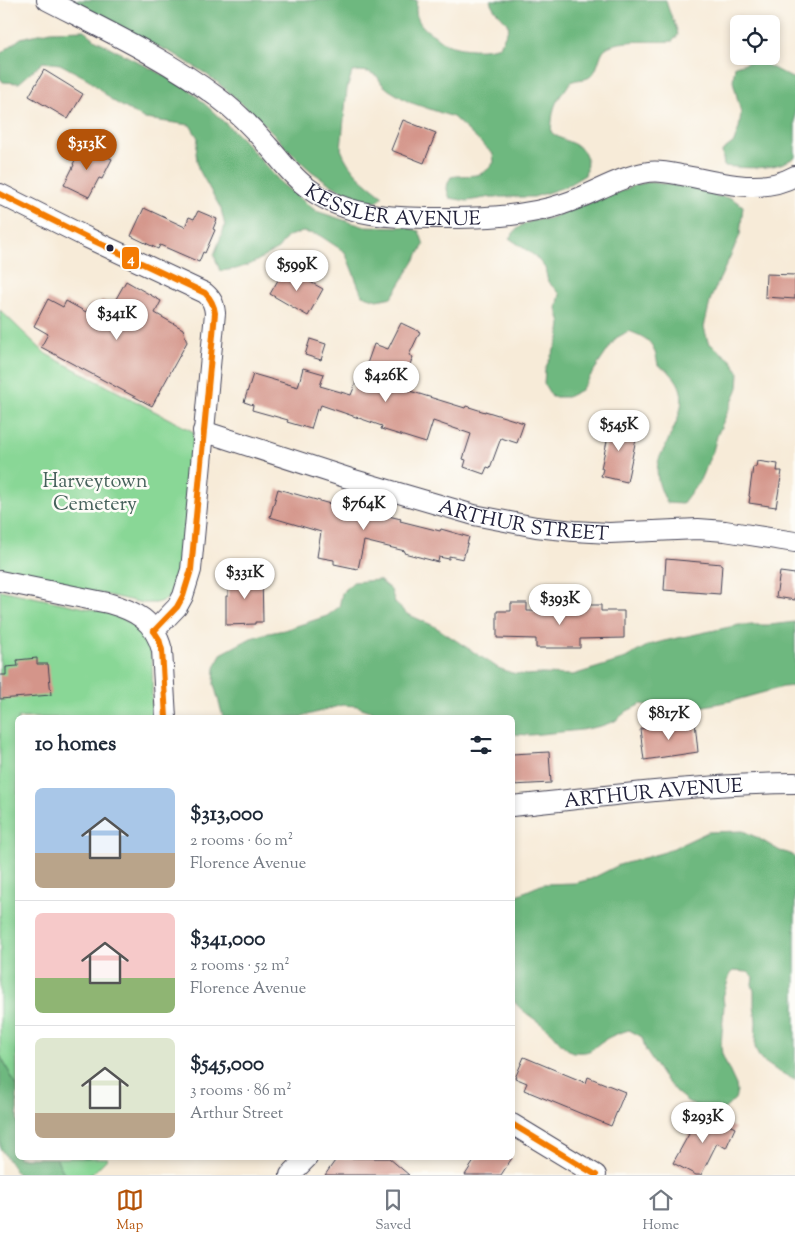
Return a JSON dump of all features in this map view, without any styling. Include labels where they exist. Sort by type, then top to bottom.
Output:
[{"type":"street","name":"KESSLER AVENUE","points":[[47,0],[133,45],[196,82],[241,118],[263,139],[294,176],[308,188],[325,199],[346,208],[372,215],[405,218],[462,218],[531,212],[562,205],[632,175],[652,172],[670,173],[750,187],[770,185],[795,176]]},
{"type":"street","points":[[0,194],[205,293],[211,298],[214,305],[215,313],[194,546],[189,577],[177,607],[154,631]]},
{"type":"street","name":"ARTHUR STREET","points":[[203,431],[474,515],[536,527],[608,533],[698,529],[725,531],[795,542]]},
{"type":"street","points":[[0,581],[108,603],[126,608],[144,619],[159,639],[162,650],[166,715]]},
{"type":"street","name":"ARTHUR AVENUE","points":[[515,806],[688,787],[795,783]]},
{"type":"street","points":[[515,1126],[596,1175]]},
{"type":"street","points":[[290,1175],[305,1160]]},
{"type":"green space","points":[[70,0],[417,0],[417,17],[427,30],[447,44],[459,48],[481,49],[500,46],[509,27],[490,0],[666,0],[678,35],[673,41],[625,42],[608,47],[603,51],[591,76],[586,79],[573,81],[570,84],[555,105],[551,132],[583,150],[587,164],[585,175],[565,187],[534,197],[491,197],[467,201],[450,198],[447,188],[451,177],[475,175],[484,172],[494,162],[493,154],[453,117],[409,102],[389,90],[377,76],[369,72],[352,72],[347,89],[341,149],[353,170],[383,196],[377,202],[360,201],[353,198],[311,171],[261,121],[203,72],[176,55],[136,36]]},
{"type":"green space","points":[[84,30],[96,40],[188,88],[242,139],[282,184],[316,211],[362,226],[406,227],[419,231],[424,245],[392,297],[377,300],[362,295],[345,252],[319,235],[303,232],[288,236],[278,249],[251,264],[236,269],[220,271],[214,255],[225,226],[221,209],[198,168],[196,153],[198,138],[190,125],[145,119],[113,101],[88,79],[60,64],[43,62],[19,83],[3,82],[0,78],[0,54],[21,38],[51,31]]},
{"type":"green space","points":[[767,65],[795,78],[795,157],[770,167],[724,166],[722,151],[734,142],[739,128],[741,113],[733,81],[735,66]]},
{"type":"green space","points":[[649,182],[697,188],[716,196],[731,198],[743,206],[740,235],[711,298],[704,327],[708,342],[732,361],[739,373],[738,388],[700,480],[682,504],[667,503],[657,476],[659,459],[678,418],[682,400],[678,382],[670,373],[658,365],[655,352],[650,343],[629,331],[616,338],[581,390],[567,397],[552,397],[544,384],[545,369],[559,339],[561,324],[557,308],[560,294],[548,282],[545,268],[535,256],[509,238],[520,226],[534,220],[548,219],[635,185]]},
{"type":"green space","name":"Harveytown Cemetery","points":[[0,310],[46,354],[194,432],[183,563],[175,585],[167,599],[156,603],[143,603],[0,571]]},
{"type":"green space","points":[[379,580],[391,590],[395,603],[407,614],[434,626],[498,668],[526,675],[573,675],[622,660],[649,645],[664,641],[739,625],[770,625],[795,622],[795,686],[783,687],[736,700],[672,711],[641,704],[627,711],[615,721],[601,726],[530,735],[515,734],[515,715],[380,715],[357,706],[342,705],[308,715],[222,715],[214,684],[215,668],[221,654],[251,638],[327,616],[339,607],[342,593],[353,582]]},
{"type":"green space","points":[[0,590],[114,614],[137,629],[149,646],[151,656],[153,715],[15,715],[15,1083],[0,1055]]},
{"type":"green space","points":[[743,831],[795,857],[795,1080],[776,1070],[758,1055],[755,1047],[756,1021],[753,977],[748,972],[733,971],[729,975],[723,997],[721,1046],[722,1054],[736,1085],[737,1092],[735,1099],[723,1110],[708,1110],[694,1105],[676,1092],[663,1077],[646,1051],[642,1037],[629,1030],[608,1038],[589,1051],[573,1052],[515,1002],[515,896],[543,884],[575,883],[591,879],[619,865],[665,852],[708,832]]},
{"type":"green space","points":[[0,1055],[15,1083],[15,1160],[57,1160],[65,1175],[18,1175],[0,1148]]},
{"type":"green space","points":[[57,1160],[106,1160],[91,1175],[65,1175]]},
{"type":"building","points":[[44,70],[83,94],[68,119],[29,96]]},
{"type":"building","points":[[403,120],[436,133],[424,163],[391,150]]},
{"type":"building","points":[[83,145],[112,159],[102,179],[99,178],[89,197],[64,185]]},
{"type":"building","points":[[144,208],[185,227],[189,217],[194,219],[198,211],[217,219],[213,229],[215,230],[199,262],[160,245],[158,249],[131,236]]},
{"type":"building","points":[[285,268],[323,289],[308,316],[270,294]]},
{"type":"building","points":[[766,274],[795,275],[795,299],[765,297]]},
{"type":"building","points":[[126,281],[161,301],[155,313],[183,329],[187,342],[152,406],[41,347],[48,334],[34,326],[48,299],[63,307],[66,301],[86,312],[91,304],[98,307],[102,300],[112,306]]},
{"type":"building","points":[[401,323],[420,332],[409,355],[413,357],[400,388],[465,408],[466,406],[524,423],[517,443],[501,438],[490,468],[487,467],[484,474],[464,467],[466,460],[463,459],[471,434],[433,421],[426,443],[381,429],[382,426],[321,405],[319,410],[317,409],[311,429],[287,422],[288,420],[252,410],[253,405],[244,402],[253,374],[298,387],[303,368],[324,374],[320,386],[351,395],[360,373],[363,375],[374,344],[388,349]]},
{"type":"building","points":[[310,339],[326,344],[321,360],[305,355]]},
{"type":"building","points":[[612,423],[637,428],[627,482],[601,476],[603,469],[601,468]]},
{"type":"building","points":[[757,461],[778,464],[777,471],[782,471],[776,507],[749,503],[753,467],[756,467]]},
{"type":"building","points":[[278,489],[351,510],[351,507],[364,510],[364,506],[381,510],[380,514],[401,519],[400,521],[469,537],[463,559],[449,556],[449,559],[439,557],[438,562],[404,553],[405,551],[364,541],[358,569],[334,564],[334,560],[317,557],[321,532],[270,517]]},
{"type":"building","points":[[666,559],[722,564],[720,594],[664,590]]},
{"type":"building","points":[[780,572],[795,574],[795,600],[776,597]]},
{"type":"building","points":[[262,574],[263,622],[226,625],[228,575]]},
{"type":"building","points":[[511,603],[527,603],[527,611],[582,612],[582,605],[601,605],[601,611],[624,611],[624,638],[580,639],[580,648],[536,648],[536,639],[497,638],[497,611],[511,611]]},
{"type":"building","points":[[37,658],[37,664],[48,664],[51,695],[0,699],[0,675],[6,675],[6,667],[18,666],[17,660]]},
{"type":"building","points":[[695,722],[698,752],[644,760],[640,729]]},
{"type":"building","points":[[549,752],[551,783],[515,785],[515,754]]},
{"type":"building","points":[[524,1057],[586,1083],[588,1077],[625,1092],[611,1126],[524,1090],[527,1083],[515,1078]]},
{"type":"building","points":[[694,1116],[708,1124],[712,1116],[735,1128],[726,1148],[717,1143],[701,1175],[696,1175],[673,1163],[689,1134],[686,1132]]},
{"type":"building","points":[[336,1160],[391,1160],[409,1175],[325,1175]]},
{"type":"building","points":[[475,1160],[511,1160],[501,1175],[465,1175]]},
{"type":"transit line","name":"4","points":[[0,194],[205,293],[213,305],[215,313],[191,570],[183,596],[177,607],[154,631]]},
{"type":"transit line","name":"4","points":[[154,631],[159,639],[162,650],[166,715]]},
{"type":"transit line","name":"4","points":[[515,1126],[596,1175]]}]
